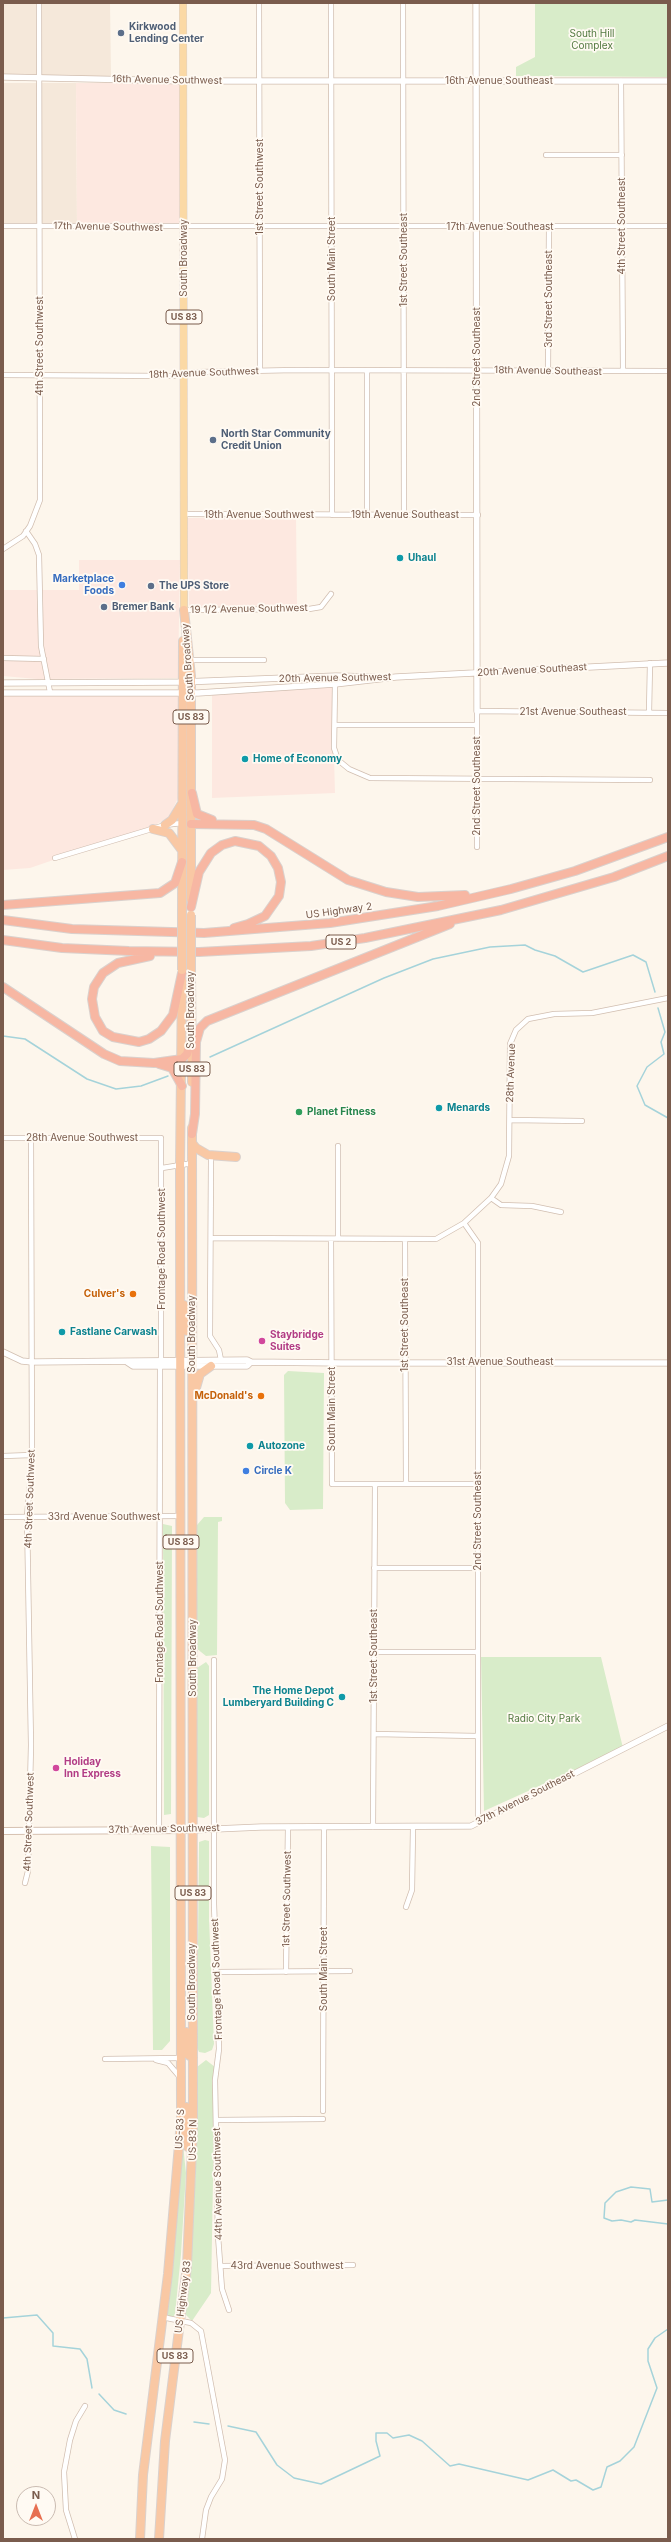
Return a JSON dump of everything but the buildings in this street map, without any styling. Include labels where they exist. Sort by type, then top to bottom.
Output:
[{"type":"highway","name":"South Broadway","points":[[184,610],[189,660],[187,682]]},
{"type":"highway","name":"South Broadway","points":[[184,610],[187,693],[182,823],[180,1279],[186,1363],[192,1412],[193,2058]]},
{"type":"highway","name":"South Broadway","points":[[181,2058],[181,1409],[186,1363],[193,1163],[191,1039],[192,793],[187,693]]},
{"type":"highway","points":[[192,793],[197,814],[203,818],[222,823]]},
{"type":"highway","points":[[165,825],[177,814],[183,800]]},
{"type":"highway","points":[[182,823],[243,823],[266,829],[348,880],[404,896],[436,897],[511,889]]},
{"type":"highway","points":[[153,829],[169,833],[178,842],[182,852]]},
{"type":"highway","name":"US Highway 2","points":[[3,920],[78,929],[204,933],[279,929],[338,922],[438,906],[511,889],[575,871],[668,837]]},
{"type":"highway","points":[[191,911],[202,865],[211,853],[222,845],[235,841],[253,843],[268,853],[275,861],[281,882],[279,896],[269,912],[248,924],[204,933]]},
{"type":"highway","name":"US 2","points":[[3,940],[91,950],[175,952],[311,946],[365,938],[459,919],[546,898],[614,877],[668,856]]},
{"type":"highway","points":[[3,905],[160,893],[175,883],[182,862]]},
{"type":"highway","points":[[236,1156],[208,1155],[196,1148],[192,1139],[195,1114],[196,1042],[200,1028],[207,1021],[437,931],[459,919]]},
{"type":"highway","points":[[175,952],[126,960],[108,970],[97,982],[93,992],[93,1011],[97,1022],[103,1031],[119,1040],[139,1042],[149,1039],[170,1021],[182,971]]},
{"type":"highway","points":[[3,987],[110,1058],[120,1061],[154,1062],[182,1059],[187,1054],[191,1039]]},
{"type":"highway","points":[[154,1062],[172,1068],[182,1086]]},
{"type":"highway","points":[[186,1363],[188,1424],[192,1458]]},
{"type":"highway","points":[[192,1412],[195,1405],[196,1380],[200,1374],[211,1366]]},
{"type":"highway","points":[[181,1409],[185,1456],[185,1507],[186,1510],[193,1512]]},
{"type":"highway","points":[[180,1516],[184,1516],[186,1520],[186,1566],[192,1605]]},
{"type":"highway","points":[[181,1569],[186,1601],[185,1652],[186,1658],[193,1659]]},
{"type":"highway","points":[[181,1989],[187,2054],[193,2058]]},
{"type":"highway","points":[[181,2058],[185,2061],[187,2137],[192,2174]]},
{"type":"highway","name":"US-83 S","points":[[176,2199],[181,2121],[181,2058]]},
{"type":"highway","name":"US-83 N","points":[[192,2174],[193,2058]]},
{"type":"highway","name":"US Highway 83","points":[[159,2539],[164,2441],[187,2266],[192,2174]]},
{"type":"highway","name":"US Highway 83","points":[[140,2539],[143,2475],[176,2199]]},
{"type":"main road","name":"South Broadway","points":[[183,3],[184,610]]},
{"type":"main road","name":"37th Avenue Southwest","points":[[3,1831],[193,1830]]},
{"type":"street","name":"4th Street Southwest","points":[[26,531],[40,500],[39,3]]},
{"type":"street","name":"1st Street Southwest","points":[[258,3],[260,371]]},
{"type":"street","name":"South Main Street","points":[[331,3],[332,515]]},
{"type":"street","name":"1st Street Southeast","points":[[403,3],[404,516]]},
{"type":"street","name":"2nd Street Southeast","points":[[476,3],[478,515],[477,847]]},
{"type":"street","name":"16th Avenue Southwest","points":[[3,77],[184,81],[331,81]]},
{"type":"street","name":"16th Avenue Southeast","points":[[331,81],[668,81]]},
{"type":"street","name":"4th Street Southeast","points":[[622,81],[623,370]]},
{"type":"street","points":[[546,155],[622,154]]},
{"type":"street","name":"17th Avenue Southwest","points":[[3,226],[184,228],[200,225],[332,225]]},
{"type":"street","name":"17th Avenue Southeast","points":[[332,225],[549,228],[668,226]]},
{"type":"street","name":"3rd Street Southeast","points":[[548,370],[549,228]]},
{"type":"street","name":"18th Avenue Southwest","points":[[3,375],[184,375],[199,372],[332,370]]},
{"type":"street","name":"18th Avenue Southeast","points":[[332,370],[668,371]]},
{"type":"street","points":[[367,371],[368,516]]},
{"type":"street","name":"19th Avenue Southwest","points":[[185,514],[332,515]]},
{"type":"street","name":"19th Avenue Southeast","points":[[332,515],[478,515]]},
{"type":"street","points":[[3,549],[26,531],[35,544],[39,555],[41,646],[50,692]]},
{"type":"street","name":"19 1/2 Avenue Southwest","points":[[184,610],[309,609],[321,607],[331,594]]},
{"type":"street","points":[[3,658],[44,659]]},
{"type":"street","points":[[189,660],[264,660]]},
{"type":"street","points":[[649,713],[650,663]]},
{"type":"street","name":"20th Avenue Southeast","points":[[396,677],[668,663]]},
{"type":"street","name":"20th Avenue Southwest","points":[[3,683],[187,682],[336,676],[396,677]]},
{"type":"street","name":"20th Avenue Southwest","points":[[3,692],[187,693],[335,684],[396,677]]},
{"type":"street","points":[[335,684],[334,748],[338,760],[350,769],[370,778],[650,780]]},
{"type":"street","name":"21st Avenue Southeast","points":[[477,711],[668,713]]},
{"type":"street","points":[[334,725],[477,725]]},
{"type":"street","points":[[55,858],[165,825],[182,823]]},
{"type":"street","name":"28th Avenue","points":[[211,1238],[436,1239],[464,1223],[491,1198],[501,1184],[506,1173],[510,1120],[510,1044],[516,1030],[528,1019],[554,1014],[592,1013],[668,998]]},
{"type":"street","points":[[510,1120],[582,1121]]},
{"type":"street","name":"28th Avenue Southwest","points":[[3,1138],[161,1138]]},
{"type":"street","name":"4th Street Southwest","points":[[25,1883],[28,1871],[31,1652],[27,1516],[32,1456],[31,1138]]},
{"type":"street","name":"Frontage Road Southwest","points":[[161,1138],[161,1360]]},
{"type":"street","points":[[338,1146],[338,1239]]},
{"type":"street","points":[[211,1160],[210,1336],[219,1350],[221,1360]]},
{"type":"street","points":[[162,1168],[193,1163]]},
{"type":"street","points":[[491,1198],[500,1205],[532,1206],[561,1212]]},
{"type":"street","name":"2nd Street Southeast","points":[[464,1223],[478,1243],[478,1823]]},
{"type":"street","name":"South Main Street","points":[[332,1239],[332,1484],[375,1484]]},
{"type":"street","name":"1st Street Southeast","points":[[405,1239],[406,1484]]},
{"type":"street","points":[[3,1352],[22,1361],[32,1362],[127,1362],[133,1360],[161,1360],[186,1363],[211,1366],[247,1366],[251,1362],[247,1360],[221,1360],[186,1363],[160,1366],[133,1366],[127,1362]]},
{"type":"street","name":"31st Avenue Southeast","points":[[251,1362],[668,1363]]},
{"type":"street","name":"Frontage Road Southwest","points":[[159,1830],[160,1366]]},
{"type":"street","points":[[3,1456],[32,1456]]},
{"type":"street","name":"1st Street Southeast","points":[[373,1827],[375,1484]]},
{"type":"street","points":[[375,1484],[478,1484]]},
{"type":"street","name":"33rd Avenue Southwest","points":[[3,1517],[180,1516]]},
{"type":"street","points":[[374,1568],[478,1568]]},
{"type":"street","points":[[374,1652],[478,1652]]},
{"type":"street","name":"Frontage Road Southwest","points":[[214,1660],[214,1829],[218,2058]]},
{"type":"street","name":"37th Avenue Southeast","points":[[324,1827],[462,1827],[478,1823],[668,1726]]},
{"type":"street","points":[[374,1734],[478,1736]]},
{"type":"street","name":"1st Street Southwest","points":[[286,1972],[288,1827]]},
{"type":"street","name":"South Main Street","points":[[323,2111],[324,1827]]},
{"type":"street","name":"37th Avenue Southwest","points":[[193,1830],[324,1827]]},
{"type":"street","points":[[406,1906],[412,1890],[413,1828]]},
{"type":"street","points":[[217,1972],[350,1971]]},
{"type":"street","points":[[146,2058],[168,2063],[181,2080]]},
{"type":"street","points":[[105,2059],[181,2058]]},
{"type":"street","name":"44th Avenue Southwest","points":[[218,2058],[215,2080],[222,2289],[229,2310]]},
{"type":"street","points":[[217,2120],[323,2119]]},
{"type":"street","name":"43rd Avenue Southwest","points":[[221,2266],[353,2265]]},
{"type":"street","points":[[162,2318],[197,2325],[201,2331],[225,2460],[222,2478],[211,2497],[206,2510],[202,2539]]},
{"type":"street","points":[[75,2539],[66,2510],[64,2472],[70,2440],[76,2421],[85,2406]]},
{"type":"shaded area","points":[[3,3],[110,3],[111,77],[3,77]]},
{"type":"shaded area","points":[[3,83],[76,83],[77,225],[3,224]]},
{"type":"shaded area","points":[[76,83],[182,83],[180,226],[77,225]]},
{"type":"shaded area","points":[[187,518],[296,518],[297,605],[189,607]]},
{"type":"shaded area","points":[[79,560],[180,560],[178,678],[37,679],[3,676],[3,590],[79,590]]},
{"type":"shaded area","points":[[332,687],[335,793],[212,798],[212,695]]},
{"type":"shaded area","points":[[3,695],[180,696],[179,796],[169,817],[155,825],[30,868],[3,870]]},
{"type":"green space","name":"South Hill Complex","points":[[535,3],[668,3],[668,77],[516,76],[516,67],[535,57]]},
{"type":"green space","points":[[288,1371],[324,1373],[323,1509],[290,1510],[285,1503],[284,1375]]},
{"type":"green space","points":[[204,1517],[222,1517],[222,1521],[218,1522],[217,1655],[206,1656],[196,1648],[197,1525]]},
{"type":"green space","points":[[163,1524],[172,1526],[171,1814],[164,1815]]},
{"type":"green space","name":"Radio City Park","points":[[481,1657],[601,1657],[623,1748],[484,1811]]},
{"type":"green space","points":[[206,1662],[209,1666],[209,1815],[204,1818],[197,1817],[197,1668]]},
{"type":"green space","points":[[205,1840],[209,1841],[209,1918],[214,2044],[212,2050],[205,2053],[199,2052],[197,2047],[199,1842]]},
{"type":"green space","points":[[151,1846],[170,1847],[170,2041],[162,2050],[153,2050]]},
{"type":"green space","points":[[206,2060],[215,2067],[211,2293],[192,2321],[184,2313],[192,2242],[196,2165],[197,2067]]},
{"type":"green space","points":[[182,2136],[186,2173],[181,2254],[175,2314],[173,2317],[169,2316],[167,2313]]},
{"type":"waterway","points":[[210,1057],[384,978],[433,959],[490,947],[525,945],[535,950],[555,956],[583,972],[633,955],[646,962],[655,992]]},
{"type":"waterway","points":[[658,1008],[665,1032],[661,1042],[664,1054],[647,1067],[637,1086],[645,1105],[668,1118]]},
{"type":"waterway","points":[[3,1036],[25,1039],[87,1079],[116,1089],[141,1086],[168,1076]]},
{"type":"waterway","points":[[668,2200],[652,2202],[650,2189],[631,2187],[616,2192],[605,2203],[604,2218],[612,2221],[621,2220],[631,2222],[635,2220],[668,2224]]},
{"type":"waterway","points":[[3,2318],[37,2315],[53,2333],[53,2346],[80,2349],[87,2359],[92,2388]]},
{"type":"waterway","points":[[228,2426],[256,2432],[277,2465],[294,2478],[321,2484],[380,2456],[376,2441],[376,2433],[387,2433],[393,2438],[409,2435],[422,2441],[450,2466],[459,2464],[528,2480],[553,2470],[571,2481],[576,2480],[593,2490],[601,2487],[607,2467],[620,2461],[634,2447],[657,2388],[648,2361],[648,2349],[655,2338],[668,2329]]},
{"type":"waterway","points":[[99,2394],[114,2410],[126,2414]]},
{"type":"waterway","points":[[194,2422],[209,2424]]},
{"type":"place","name":"Kirkwood Lending Center","points":[[121,33]]},
{"type":"place","name":"North Star Community Credit Union","points":[[213,440]]},
{"type":"place","name":"Uhaul","points":[[400,558]]},
{"type":"place","name":"Marketplace Foods","points":[[122,585]]},
{"type":"place","name":"The UPS Store","points":[[151,586]]},
{"type":"place","name":"Bremer Bank","points":[[104,607]]},
{"type":"place","name":"Home of Economy","points":[[245,759]]},
{"type":"place","name":"Menards","points":[[439,1108]]},
{"type":"place","name":"Planet Fitness","points":[[299,1112]]},
{"type":"place","name":"Culver's","points":[[133,1294]]},
{"type":"place","name":"Fastlane Carwash","points":[[62,1332]]},
{"type":"place","name":"Staybridge Suites","points":[[262,1341]]},
{"type":"place","name":"McDonald's","points":[[261,1396]]},
{"type":"place","name":"Autozone","points":[[250,1446]]},
{"type":"place","name":"Circle K","points":[[246,1471]]},
{"type":"place","name":"The Home Depot Lumberyard Building C","points":[[342,1697]]},
{"type":"place","name":"Holiday Inn Express","points":[[56,1768]]}]
